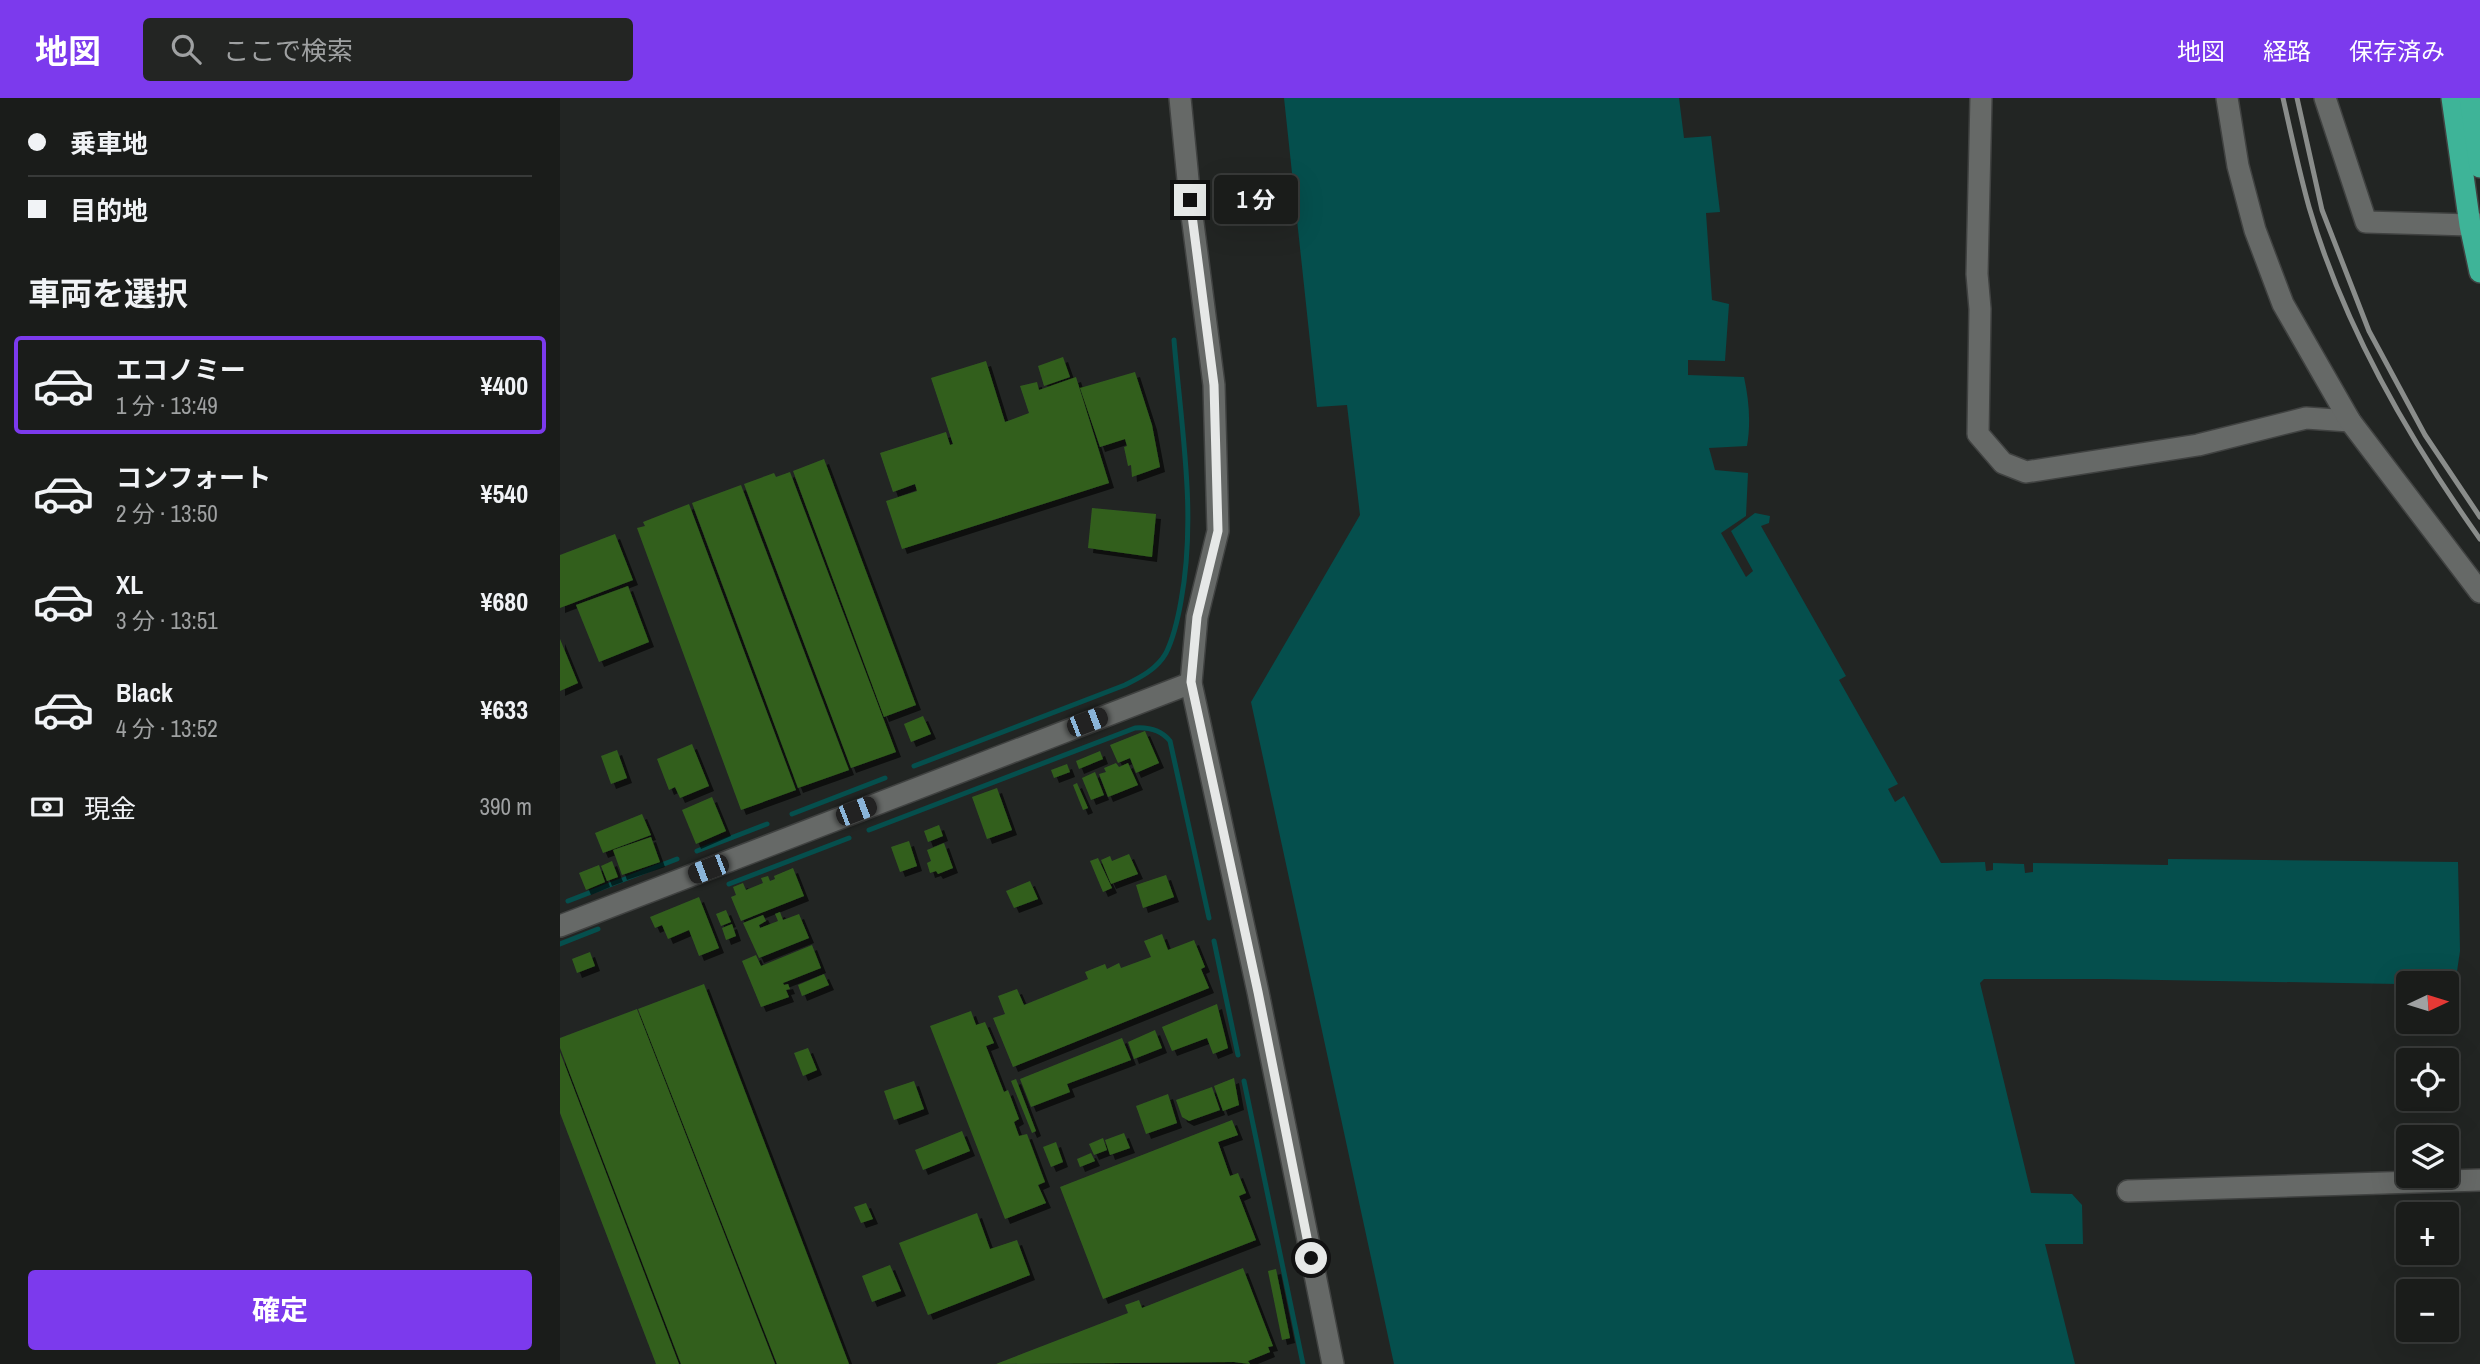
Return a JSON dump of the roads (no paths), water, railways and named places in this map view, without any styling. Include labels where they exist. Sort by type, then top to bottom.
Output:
[{"type":"highway","points":[[2452,98],[2475,225],[2480,272]]},
{"type":"highway","points":[[2470,98],[2480,167]]},
{"type":"street","points":[[1180,98],[1214,385],[1218,531],[1197,617],[1191,682],[1258,992],[1333,1364]]},
{"type":"street","points":[[1981,98],[1978,435],[2003,463],[2026,472],[2198,444],[2306,418],[2350,422]]},
{"type":"street","points":[[2227,98],[2238,166],[2255,230],[2283,304],[2350,422],[2480,592]]},
{"type":"street","points":[[2325,98],[2366,222],[2475,225]]},
{"type":"street","points":[[560,926],[1191,682]]},
{"type":"street","points":[[2128,1191],[2480,1180]]},
{"type":"water","points":[[1284,98],[1679,98],[1684,138],[1711,136],[1720,212],[1706,213],[1712,300],[1729,304],[1725,361],[1688,360],[1688,375],[1744,377],[1748,403],[1747,446],[1709,448],[1715,470],[1748,473],[1746,516],[1721,533],[1746,577],[1753,571],[1731,531],[1755,513],[1770,516],[1769,523],[1761,526],[1846,676],[1839,680],[1898,784],[1888,789],[1895,802],[1904,796],[1941,863],[1985,862],[1986,871],[1993,870],[1993,863],[2024,864],[2025,873],[2033,872],[2033,863],[2168,865],[2168,859],[2458,862],[2460,951],[2457,971],[2396,971],[2396,984],[2104,979],[1984,979],[1980,983],[2031,1193],[2072,1194],[2082,1205],[2083,1244],[2045,1244],[2075,1364],[1394,1364],[1251,702],[1360,515],[1347,405],[1317,407]]},
{"type":"waterway","points":[[914,766],[1125,685],[1143,676],[1166,653],[1180,607],[1188,536],[1186,470],[1174,340]]},
{"type":"waterway","points":[[869,830],[1135,728],[1150,729],[1163,734],[1170,741],[1209,918]]},
{"type":"waterway","points":[[792,814],[885,778]]},
{"type":"waterway","points":[[697,851],[767,824]]},
{"type":"waterway","points":[[729,884],[849,838]]},
{"type":"waterway","points":[[568,901],[677,859]]},
{"type":"waterway","points":[[560,944],[598,929]]},
{"type":"waterway","points":[[1214,941],[1238,1055]]},
{"type":"waterway","points":[[1244,1081],[1303,1364]]},
{"type":"railway","points":[[2283,98],[2309,207],[2340,295],[2403,421],[2480,539]]},
{"type":"railway","points":[[2297,98],[2322,210],[2369,331],[2425,435],[2480,517]]}]
